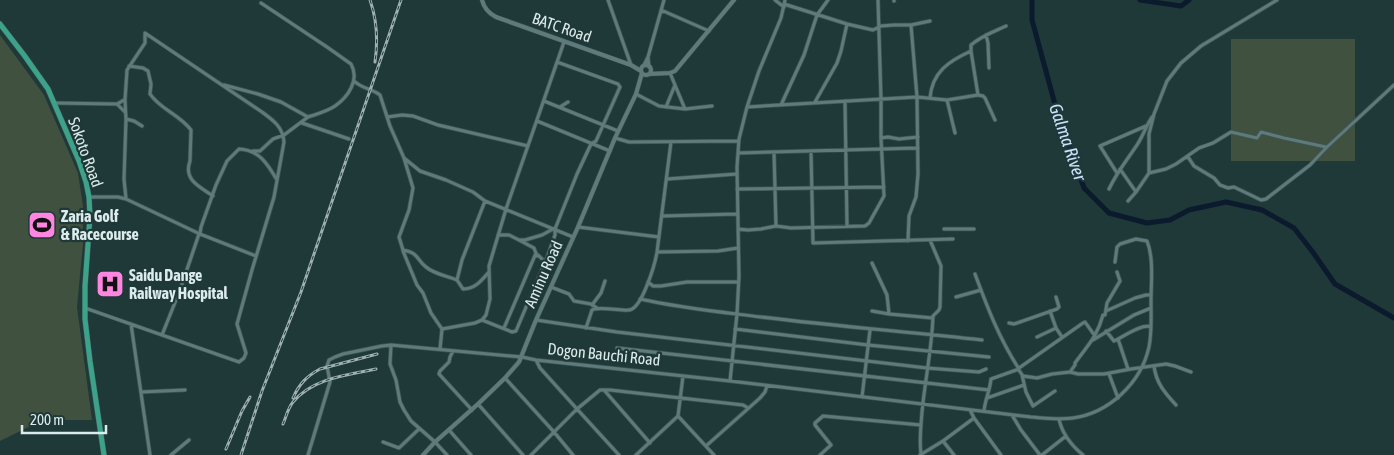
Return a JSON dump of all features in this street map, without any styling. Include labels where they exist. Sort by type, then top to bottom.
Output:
[{"type":"main road","name":"Sokoto Road","points":[[0,24],[44,82],[79,161],[86,182],[89,197],[90,226],[84,308],[102,455]]},
{"type":"main road","name":"Sokoto Road","points":[[0,29],[45,90],[76,162],[84,190],[87,216],[81,313],[86,362],[102,455]]},
{"type":"street","name":"BATC Road","points":[[482,0],[484,7],[493,16],[632,65],[644,71],[650,67],[663,74]]},
{"type":"street","points":[[608,0],[632,65]]},
{"type":"street","points":[[664,0],[644,71],[663,74],[677,69],[734,0]]},
{"type":"street","points":[[775,0],[817,15],[873,30],[879,27],[930,22]]},
{"type":"street","points":[[781,105],[804,55],[817,15],[828,0]]},
{"type":"street","points":[[738,229],[761,230],[776,226],[791,228],[865,226],[869,223],[884,197],[878,0]]},
{"type":"street","points":[[1128,201],[1149,173],[1149,134],[1154,114],[1167,81],[1181,63],[1201,46],[1278,0]]},
{"type":"street","points":[[162,335],[180,290],[216,184],[227,161],[239,149],[260,151],[273,139],[284,135],[308,117],[334,107],[346,96],[355,82],[354,69],[351,64],[327,46],[261,4]]},
{"type":"street","points":[[730,381],[737,314],[737,174],[739,141],[759,71],[781,18],[784,4]]},
{"type":"street","points":[[661,10],[709,31]]},
{"type":"street","points":[[815,103],[837,64],[847,24]]},
{"type":"street","points":[[908,241],[909,216],[918,189],[917,97],[910,25]]},
{"type":"street","points":[[978,95],[970,45],[1006,26]]},
{"type":"street","points":[[84,308],[239,362],[244,358],[246,352],[238,324],[242,304],[274,197],[284,135],[278,125],[222,84],[145,34],[145,43],[127,70],[124,179],[126,199]]},
{"type":"street","points":[[986,35],[989,68]]},
{"type":"street","points":[[145,43],[154,40]]},
{"type":"street","points":[[442,329],[468,325],[482,320],[486,315],[490,299],[488,272],[500,227],[564,42]]},
{"type":"street","points":[[930,98],[932,84],[941,70],[948,63],[971,50]]},
{"type":"street","points":[[648,57],[650,67]]},
{"type":"street","points":[[482,320],[512,332],[516,331],[545,262],[555,235],[554,228],[580,166],[591,144],[596,141],[620,87],[557,62]]},
{"type":"street","points":[[129,66],[143,68],[148,71],[151,84],[150,94],[153,99],[157,104],[184,121],[191,130],[189,177],[213,196]]},
{"type":"street","name":"Aminu Road","points":[[423,455],[505,378],[522,357],[536,320],[636,94],[644,71]]},
{"type":"street","points":[[670,73],[685,109]]},
{"type":"street","points":[[355,82],[378,94],[404,158],[413,188],[409,210],[399,237],[417,285],[423,293],[431,313],[442,329],[440,349]]},
{"type":"street","points":[[222,84],[281,102],[308,117]]},
{"type":"street","points":[[666,107],[675,85]]},
{"type":"street","points":[[1188,157],[1194,166],[1214,178],[1220,185],[1228,188],[1234,187],[1264,200],[1310,165],[1394,85]]},
{"type":"street","points":[[636,94],[659,106],[685,109],[712,106]]},
{"type":"street","points":[[748,107],[917,97],[947,100],[978,95],[985,98],[995,120]]},
{"type":"street","points":[[54,103],[117,104],[125,100]]},
{"type":"street","points":[[947,100],[956,133]]},
{"type":"street","points":[[544,101],[618,131]]},
{"type":"street","points":[[845,101],[847,226]]},
{"type":"street","points":[[560,106],[568,102]]},
{"type":"street","points":[[117,104],[125,112]]},
{"type":"street","points":[[1109,189],[1117,173],[1140,141],[1146,126],[1154,114]]},
{"type":"street","points":[[387,117],[413,116],[438,125],[528,146]]},
{"type":"street","points":[[126,120],[134,121],[142,126]]},
{"type":"street","points":[[537,121],[610,151]]},
{"type":"street","points":[[301,123],[349,140]]},
{"type":"street","points":[[1117,173],[1100,146],[1146,126]]},
{"type":"street","points":[[1149,173],[1166,169],[1188,157],[1199,148],[1213,144],[1231,132],[1257,138],[1261,132],[1327,147]]},
{"type":"street","points":[[881,138],[918,137]]},
{"type":"street","points":[[615,138],[629,142],[739,141]]},
{"type":"street","points":[[551,287],[569,294],[574,301],[597,308],[630,310],[637,306],[648,282],[657,252],[671,142]]},
{"type":"street","points":[[738,153],[918,148]]},
{"type":"street","points":[[252,151],[269,166],[277,180]]},
{"type":"street","points":[[774,152],[776,226]]},
{"type":"street","points":[[811,152],[813,243],[953,240]]},
{"type":"street","points":[[404,158],[420,171],[446,180],[473,192],[485,201],[574,237]]},
{"type":"street","points":[[1120,169],[1136,192]]},
{"type":"street","points":[[667,179],[737,174]]},
{"type":"street","points":[[737,189],[775,190],[884,187]]},
{"type":"street","points":[[89,197],[118,197],[126,199],[194,232],[256,256]]},
{"type":"street","points":[[457,280],[462,260],[485,201]]},
{"type":"street","points":[[662,216],[738,214]]},
{"type":"street","points":[[194,232],[201,227]]},
{"type":"street","points":[[500,227],[506,235]]},
{"type":"street","points":[[578,227],[660,237]]},
{"type":"street","points":[[519,240],[542,235],[554,228]]},
{"type":"street","points":[[944,229],[974,229]]},
{"type":"street","points":[[498,235],[509,235],[532,247],[536,254],[545,262]]},
{"type":"street","name":"Dogon Bauchi Road","points":[[308,455],[330,382],[327,366],[329,360],[343,354],[391,345],[522,357],[1012,414],[1059,419],[1075,418],[1092,413],[1118,398],[1130,386],[1141,368],[1148,350],[1151,327],[1151,257],[1147,242],[1136,239],[1120,244],[1117,248],[1115,262]]},
{"type":"street","points":[[930,240],[940,261],[940,307],[933,314],[932,318],[932,334],[922,404],[920,454],[943,441],[974,418]]},
{"type":"street","points":[[657,252],[718,252],[738,248]]},
{"type":"street","points":[[403,250],[411,252],[418,257],[423,265],[428,268],[457,280],[463,289],[476,285],[488,272]]},
{"type":"street","points":[[504,328],[536,254]]},
{"type":"street","points":[[872,263],[887,295],[889,314]]},
{"type":"street","points":[[1070,372],[1100,327],[1107,303],[1120,281],[1117,272]]},
{"type":"street","points":[[976,274],[1000,337],[1022,375],[1032,406],[1055,391]]},
{"type":"street","points":[[592,305],[601,293],[605,281]]},
{"type":"street","points":[[648,282],[652,286],[661,286],[687,282],[738,282]]},
{"type":"street","points":[[956,297],[981,290]]},
{"type":"street","points":[[1105,312],[1135,298],[1146,295],[1151,296]]},
{"type":"street","points":[[1010,323],[1014,324],[1059,308],[1056,297]]},
{"type":"street","points":[[640,299],[680,307],[870,330],[932,334],[982,340]]},
{"type":"street","points":[[586,328],[592,310],[597,308]]},
{"type":"street","points":[[1092,340],[1134,315],[1151,308]]},
{"type":"street","points":[[872,311],[932,318]]},
{"type":"street","points":[[1050,311],[1056,328],[1062,337]]},
{"type":"street","points":[[536,320],[586,328],[927,368],[979,372],[986,369]]},
{"type":"street","points":[[984,411],[991,379],[1018,369],[1028,363],[1085,322],[1095,336]]},
{"type":"street","points":[[131,324],[150,455]]},
{"type":"street","points":[[1106,331],[1114,341],[1140,327],[1148,325],[1151,327]]},
{"type":"street","points":[[1037,337],[1056,328]]},
{"type":"street","points":[[735,329],[989,357]]},
{"type":"street","points":[[862,397],[870,330]]},
{"type":"street","points":[[1118,339],[1128,369]]},
{"type":"street","points":[[391,345],[390,364],[396,380],[400,402],[411,421],[447,455]]},
{"type":"street","points":[[617,348],[989,390]]},
{"type":"street","points":[[453,350],[449,362],[439,374],[472,410]]},
{"type":"street","points":[[536,360],[540,368],[619,455]]},
{"type":"street","points":[[1022,375],[1037,378],[1070,372],[1078,374],[1109,374],[1128,369],[1166,364],[1191,372]]},
{"type":"street","points":[[1154,366],[1160,387],[1176,405]]},
{"type":"street","points":[[1109,374],[1118,398]]},
{"type":"street","points":[[636,455],[678,416],[682,397],[683,376]]},
{"type":"street","points":[[505,378],[573,455]]},
{"type":"street","points":[[986,398],[1024,385]]},
{"type":"street","points":[[706,446],[765,392],[767,386]]},
{"type":"street","points":[[141,392],[185,390]]},
{"type":"street","points":[[531,455],[577,409],[600,390],[743,404],[748,408]]},
{"type":"street","points":[[604,390],[650,443]]},
{"type":"street","points":[[478,404],[523,455]]},
{"type":"street","points":[[970,409],[974,418],[1001,455]]},
{"type":"street","points":[[1012,414],[1020,430],[1041,455],[1066,436]]},
{"type":"street","points":[[678,416],[714,455]]},
{"type":"street","points":[[820,455],[831,445],[815,425],[823,416],[921,425]]},
{"type":"street","points":[[1059,419],[1066,436],[1082,455]]},
{"type":"street","points":[[383,442],[399,448],[419,428]]},
{"type":"street","points":[[449,430],[471,455]]},
{"type":"street","points":[[171,455],[188,440]]},
{"type":"street","points":[[943,441],[954,455]]},
{"type":"green space","name":"Zaria Golf & Racecourse","points":[[0,35],[44,95],[78,173],[83,206],[83,244],[77,307],[92,420],[43,420],[0,441]]},
{"type":"green space","points":[[1231,39],[1355,39],[1355,161],[1231,161]]},
{"type":"waterway","name":"Galma River","points":[[1032,0],[1032,20],[1056,108],[1084,188],[1109,213],[1147,223],[1170,220],[1189,210],[1226,202],[1262,210],[1294,228],[1335,284],[1394,318]]},
{"type":"waterway","name":"Galma River","points":[[1140,0],[1181,6],[1189,0]]},
{"type":"railway","points":[[370,0],[376,31],[375,62]]},
{"type":"railway","points":[[241,455],[262,391],[301,292],[401,0]]},
{"type":"railway","points":[[293,398],[304,381],[320,369],[377,354]]},
{"type":"railway","points":[[283,424],[293,402],[310,388],[331,379],[376,369]]},
{"type":"railway","points":[[226,449],[250,397]]},
{"type":"place","name":"Zaria Golf & Racecourse","points":[[42,225]]},
{"type":"place","name":"Saidu Dange Railway Hospital","points":[[110,284]]}]
